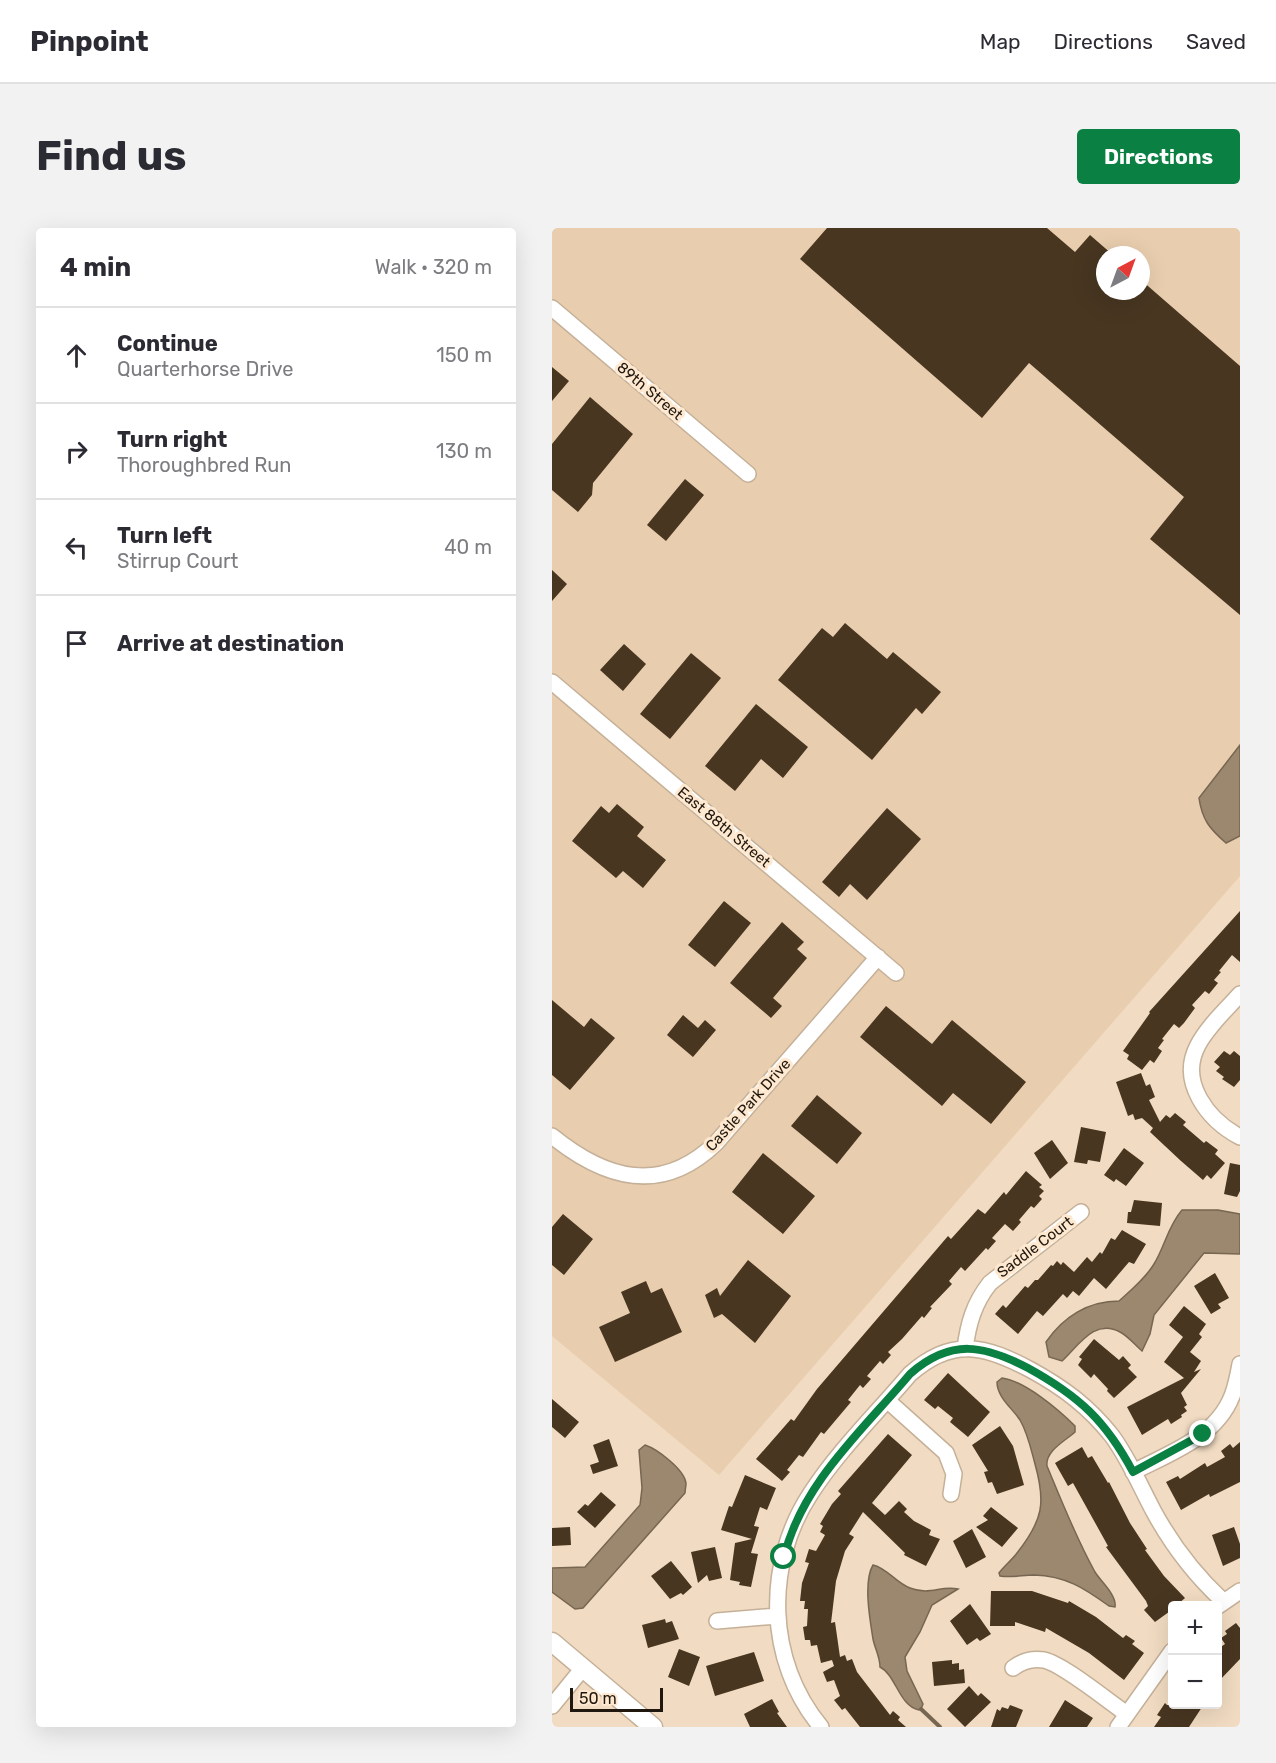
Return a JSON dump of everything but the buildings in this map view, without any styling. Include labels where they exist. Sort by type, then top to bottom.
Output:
[{"type":"street","name":"89th Street","points":[[552,308],[748,474]]},
{"type":"street","name":"East 88th Street","points":[[552,682],[896,973]]},
{"type":"street","name":"Castle Park Drive","points":[[552,1136],[587,1161],[626,1176],[661,1173],[693,1161],[717,1143],[878,957]]},
{"type":"street","points":[[1240,994],[1203,1037],[1193,1058],[1192,1072],[1194,1090],[1204,1106],[1211,1115],[1240,1137]]},
{"type":"street","name":"Saddle Court","points":[[965,1349],[967,1328],[979,1297],[990,1283],[1082,1212]]},
{"type":"street","points":[[821,1727],[805,1704],[790,1673],[779,1634],[777,1616],[782,1562],[797,1517],[824,1474],[916,1369],[947,1352],[965,1349],[988,1350],[1007,1357],[1061,1387],[1096,1416],[1114,1439],[1160,1523],[1181,1556],[1218,1601]]},
{"type":"street","points":[[1133,1472],[1193,1440],[1216,1422],[1226,1409],[1233,1393],[1240,1364]]},
{"type":"street","points":[[888,1401],[946,1453],[954,1474],[951,1494]]},
{"type":"street","points":[[1222,1603],[1240,1591]]},
{"type":"street","points":[[717,1621],[777,1616]]},
{"type":"street","points":[[552,1642],[652,1727]]},
{"type":"street","points":[[1013,1668],[1028,1660],[1048,1661],[1067,1673],[1123,1721],[1170,1655]]},
{"type":"street","points":[[552,1706],[583,1668]]},
{"type":"shaded area","points":[[552,228],[1240,228],[1240,876],[719,1475],[552,1336]]},
{"type":"shaded area","points":[[1240,745],[1240,836],[1226,843],[1208,824],[1199,798]]},
{"type":"shaded area","points":[[1182,1210],[1218,1210],[1240,1214],[1240,1254],[1204,1253],[1154,1315],[1150,1334],[1142,1351],[1120,1332],[1103,1328],[1088,1335],[1062,1361],[1049,1357],[1046,1342],[1068,1318],[1087,1307],[1119,1301],[1142,1279],[1154,1264],[1173,1223]]},
{"type":"shaded area","points":[[1002,1378],[1031,1390],[1075,1426],[1075,1432],[1052,1451],[1047,1466],[1082,1546],[1095,1572],[1114,1598],[1115,1607],[1109,1606],[1074,1584],[1056,1578],[1034,1575],[1000,1576],[999,1573],[1015,1556],[1032,1531],[1040,1511],[1041,1501],[1031,1447],[1025,1431],[1020,1420],[999,1393],[997,1382]]},
{"type":"shaded area","points":[[645,1445],[663,1455],[680,1472],[686,1483],[685,1493],[583,1608],[575,1609],[552,1592],[552,1568],[585,1567],[640,1505],[642,1488],[639,1450]]},
{"type":"shaded area","points":[[873,1565],[883,1569],[905,1586],[917,1590],[958,1589],[932,1605],[905,1657],[907,1671],[923,1704],[919,1710],[907,1703],[890,1677],[880,1667],[873,1639],[868,1601],[868,1581]]},
{"type":"waterway","points":[[921,1709],[940,1727]]},
{"type":"route","points":[[784,1557],[797,1517],[824,1474],[910,1374],[931,1359],[947,1352],[988,1350],[1007,1357],[1056,1384],[1096,1416],[1114,1439],[1133,1472],[1203,1434]]}]
